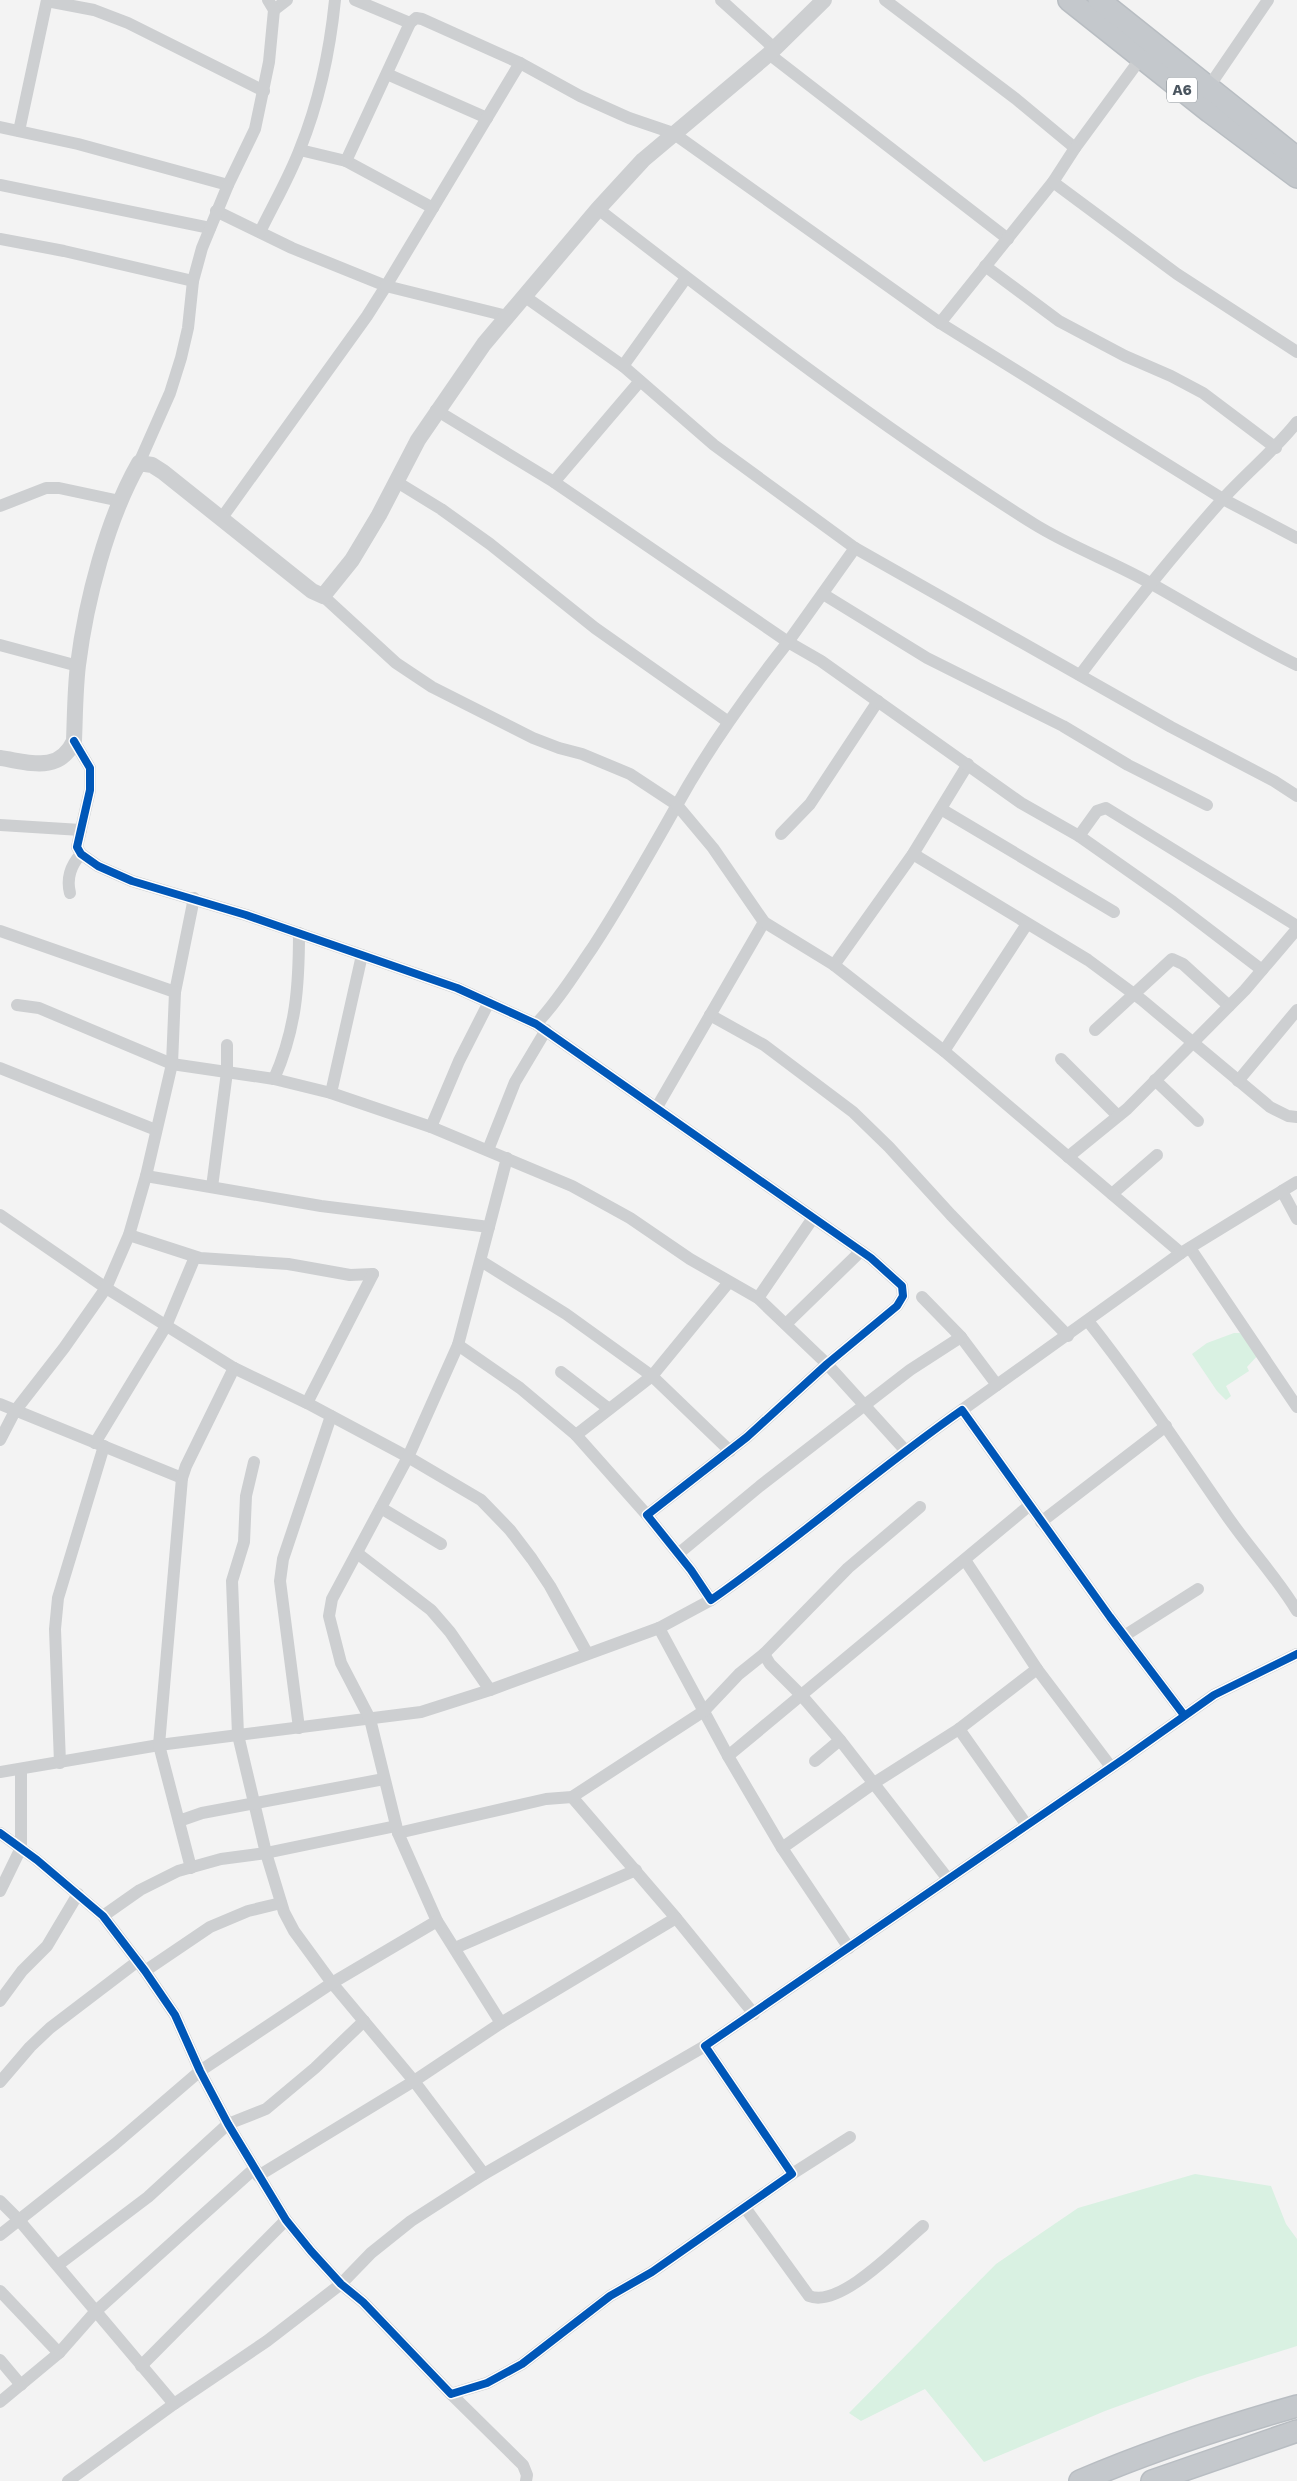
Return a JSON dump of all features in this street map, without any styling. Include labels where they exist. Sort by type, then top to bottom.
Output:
[{"type":"highway","name":"A6","points":[[1069,0],[1141,58],[1297,177]]},
{"type":"highway","name":"A6","points":[[1098,0],[1297,158]]},
{"type":"highway","points":[[1080,2481],[1120,2464],[1239,2423],[1297,2406]]},
{"type":"highway","points":[[1152,2481],[1240,2449],[1297,2431]]},
{"type":"street","points":[[19,131],[47,0],[94,10],[128,23],[264,91]]},
{"type":"street","points":[[0,758],[49,764],[69,752],[74,741],[78,666],[85,620],[120,501],[170,393],[182,358],[188,328],[193,281],[210,228],[255,129],[264,91],[271,5],[287,0]]},
{"type":"street","points":[[260,232],[300,150],[320,84],[332,31],[335,0]]},
{"type":"street","points":[[355,0],[410,23]]},
{"type":"street","points":[[721,0],[772,52],[1008,239]]},
{"type":"street","points":[[323,596],[352,560],[436,410],[507,316],[598,209],[644,160],[673,133],[772,52],[824,0]]},
{"type":"street","points":[[885,0],[1010,94],[1075,148]]},
{"type":"street","points":[[1208,88],[1268,0]]},
{"type":"street","points":[[346,161],[410,23],[416,18],[422,19],[520,63],[580,96],[629,118],[673,133],[940,323],[1223,499],[1297,538]]},
{"type":"street","points":[[940,323],[1053,182],[1075,148],[1141,58]]},
{"type":"street","points":[[221,519],[367,316],[520,63]]},
{"type":"street","points":[[387,74],[487,118]]},
{"type":"street","points":[[0,126],[78,144],[228,185]]},
{"type":"street","points":[[300,150],[346,161],[433,208]]},
{"type":"street","points":[[1053,182],[1177,274],[1297,352]]},
{"type":"street","points":[[0,185],[210,228]]},
{"type":"street","points":[[598,209],[686,278],[937,461],[1037,526],[1150,583],[1237,635],[1297,665]]},
{"type":"street","points":[[216,212],[386,286],[507,316]]},
{"type":"street","points":[[0,239],[64,251],[193,281]]},
{"type":"street","points":[[985,266],[1059,320],[1125,356],[1171,376],[1203,393],[1276,448]]},
{"type":"street","points":[[623,366],[686,278]]},
{"type":"street","points":[[524,296],[623,366],[756,478],[855,548],[1080,675],[1274,781],[1297,796]]},
{"type":"street","points":[[554,482],[640,380]]},
{"type":"street","points":[[436,410],[554,482],[788,642],[821,661],[1021,802],[1079,836],[1173,902],[1262,970]]},
{"type":"street","points":[[1080,675],[1150,583],[1223,499],[1276,448],[1297,422]]},
{"type":"street","points":[[139,463],[152,465],[163,472],[312,591],[323,596],[396,663],[432,687],[533,738],[582,754],[630,774],[677,805],[713,848],[764,922],[834,965],[944,1050],[1112,1194],[1186,1250],[1297,1407]]},
{"type":"street","points":[[397,482],[441,509],[490,544],[595,628],[727,722]]},
{"type":"street","points":[[0,506],[46,488],[59,488],[120,501]]},
{"type":"street","points":[[488,1150],[515,1082],[541,1027],[631,887],[702,760],[727,722],[788,642],[855,548]]},
{"type":"street","points":[[823,594],[927,658],[1063,726],[1128,765],[1207,804]]},
{"type":"street","points":[[0,645],[78,666]]},
{"type":"street","points":[[781,834],[810,804],[878,701]]},
{"type":"street","points":[[74,741],[90,768],[90,790],[77,847],[81,854],[98,866],[132,882],[194,898],[457,988],[541,1027],[861,1251],[889,1272],[902,1286],[903,1296],[897,1306],[827,1364],[730,1450],[646,1515]]},
{"type":"street","points":[[834,965],[913,854],[968,764]]},
{"type":"street","points":[[1068,1156],[1118,1116],[1155,1080],[1229,1006],[1297,928],[1106,808],[1097,811],[1079,836]]},
{"type":"street","points":[[941,809],[1114,912]]},
{"type":"street","points":[[0,825],[81,830]]},
{"type":"street","points":[[70,893],[67,884],[72,864],[81,854]]},
{"type":"street","points":[[913,854],[1088,960],[1193,1042],[1270,1107],[1288,1116],[1297,1117]]},
{"type":"street","points":[[0,1440],[15,1411],[64,1348],[106,1288],[129,1235],[146,1176],[172,1064],[175,992],[194,898]]},
{"type":"street","points":[[656,1107],[764,922]]},
{"type":"street","points":[[944,1050],[1027,924]]},
{"type":"street","points":[[0,931],[175,992]]},
{"type":"street","points":[[274,1079],[286,1051],[294,1022],[299,986],[299,934]]},
{"type":"street","points":[[331,1093],[362,955]]},
{"type":"street","points":[[1095,1030],[1172,959],[1183,964],[1229,1006]]},
{"type":"street","points":[[431,1127],[459,1061],[489,1002]]},
{"type":"street","points":[[16,1005],[39,1008],[172,1064],[274,1079],[331,1093],[431,1127],[572,1186],[630,1218],[690,1259],[758,1298],[827,1364],[904,1450]]},
{"type":"street","points":[[1238,1081],[1297,1010]]},
{"type":"street","points":[[710,1015],[764,1045],[853,1112],[890,1146],[951,1215],[1068,1336]]},
{"type":"street","points":[[212,1187],[227,1072],[227,1045]]},
{"type":"street","points":[[1061,1059],[1118,1116]]},
{"type":"street","points":[[0,1068],[156,1130]]},
{"type":"street","points":[[1155,1080],[1198,1122]]},
{"type":"street","points":[[1112,1194],[1157,1154]]},
{"type":"street","points":[[501,2023],[438,1921],[397,1830],[370,1719],[341,1663],[330,1616],[332,1599],[408,1457],[458,1345],[507,1158]]},
{"type":"street","points":[[146,1176],[321,1206],[490,1226]]},
{"type":"street","points":[[0,1772],[159,1745],[421,1712],[490,1690],[659,1628],[711,1600],[752,1572],[904,1450],[1068,1336],[1186,1250],[1297,1182]]},
{"type":"street","points":[[1282,1191],[1297,1219]]},
{"type":"street","points":[[0,1215],[106,1288],[234,1368],[307,1403],[408,1457],[481,1500],[510,1530],[550,1586],[587,1653]]},
{"type":"street","points":[[758,1298],[813,1218]]},
{"type":"street","points":[[129,1235],[195,1257],[288,1264],[350,1275],[372,1274],[307,1403]]},
{"type":"street","points":[[786,1324],[861,1251]]},
{"type":"street","points":[[60,1763],[55,1629],[58,1598],[100,1445],[166,1326],[195,1257]]},
{"type":"street","points":[[481,1261],[566,1314],[652,1376],[730,1450]]},
{"type":"street","points":[[576,1435],[652,1376],[729,1282]]},
{"type":"street","points":[[922,1297],[961,1337],[997,1385]]},
{"type":"street","points":[[1088,1321],[1166,1426],[1225,1514],[1284,1588],[1297,1611]]},
{"type":"street","points":[[678,1554],[760,1486],[866,1407],[910,1370],[961,1337]]},
{"type":"street","points":[[458,1345],[520,1388],[576,1435],[678,1554],[711,1600]]},
{"type":"street","points":[[191,1868],[159,1745],[182,1478],[234,1368]]},
{"type":"street","points":[[561,1372],[609,1409]]},
{"type":"street","points":[[0,1404],[182,1478]]},
{"type":"street","points":[[962,1410],[1124,1636],[1184,1714]]},
{"type":"street","points":[[299,1728],[280,1581],[283,1559],[331,1416]]},
{"type":"street","points":[[1041,1522],[1166,1426]]},
{"type":"street","points":[[254,1462],[246,1496],[244,1542],[232,1580],[238,1735],[266,1853],[281,1903],[294,1931],[332,1983],[414,2081],[484,2174]]},
{"type":"street","points":[[728,1756],[1030,1505]]},
{"type":"street","points":[[103,1916],[140,1890],[178,1871],[221,1859],[397,1830],[546,1799],[572,1797],[704,1711],[739,1674],[764,1654],[848,1568],[920,1507]]},
{"type":"street","points":[[381,1508],[440,1544]]},
{"type":"street","points":[[357,1552],[431,1610],[450,1632],[490,1690]]},
{"type":"street","points":[[965,1560],[1037,1669],[1111,1767]]},
{"type":"street","points":[[1124,1636],[1198,1589]]},
{"type":"street","points":[[659,1628],[728,1756],[782,1848],[850,1948]]},
{"type":"street","points":[[764,1654],[770,1664],[802,1696],[840,1740],[948,1879]]},
{"type":"street","points":[[68,2481],[174,2404],[267,2340],[341,2284],[371,2254],[411,2220],[484,2174],[705,2046],[850,1948],[1026,1824],[1111,1767],[1184,1714],[1214,1695],[1297,1654]]},
{"type":"street","points":[[782,1848],[874,1783],[959,1729],[1037,1669]]},
{"type":"street","points":[[959,1729],[1026,1824]]},
{"type":"street","points":[[815,1761],[840,1740]]},
{"type":"street","points":[[0,1890],[21,1848],[21,1769]]},
{"type":"street","points":[[179,1821],[202,1813],[384,1780]]},
{"type":"street","points":[[572,1797],[636,1870],[754,2014]]},
{"type":"street","points":[[0,1833],[103,1916],[175,2015],[200,2071],[228,2124],[286,2220],[341,2284],[364,2302],[451,2394],[523,2465],[527,2475],[526,2481]]},
{"type":"street","points":[[455,1948],[636,1870]]},
{"type":"street","points":[[0,2001],[22,1971],[47,1946],[78,1894]]},
{"type":"street","points":[[0,2082],[30,2047],[50,2028],[141,1966],[210,1927],[248,1911],[281,1903]]},
{"type":"street","points":[[0,2402],[59,2353],[96,2311],[256,2172],[414,2081],[501,2023],[676,1918]]},
{"type":"street","points":[[0,2235],[115,2144],[200,2071],[332,1983],[438,1921]]},
{"type":"street","points":[[58,2265],[148,2197],[228,2124],[266,2109],[315,2068],[364,2021]]},
{"type":"street","points":[[705,2046],[792,2174]]},
{"type":"street","points":[[451,2394],[487,2383],[522,2364],[610,2296],[652,2272],[746,2209],[792,2174],[850,2137]]},
{"type":"street","points":[[0,2201],[58,2265],[174,2404]]},
{"type":"street","points":[[746,2209],[809,2296],[814,2298],[822,2298],[852,2286],[923,2226]]},
{"type":"street","points":[[141,2366],[286,2220]]},
{"type":"street","points":[[0,2291],[59,2353]]},
{"type":"street","points":[[0,2360],[21,2385]]},
{"type":"green space","points":[[1234,1333],[1240,1333],[1258,1355],[1247,1367],[1249,1371],[1226,1386],[1231,1396],[1226,1400],[1217,1391],[1192,1354],[1207,1343]]},
{"type":"green space","points":[[1195,2174],[1271,2186],[1286,2224],[1297,2239],[1297,2346],[1198,2377],[1105,2411],[984,2462],[925,2389],[861,2421],[849,2413],[996,2264],[1078,2208]]},
{"type":"cycle path","points":[[74,741],[90,768],[90,790],[77,847],[81,854],[98,866],[132,881],[246,915],[457,988],[536,1024],[871,1258],[902,1286],[903,1296],[897,1306],[827,1364],[747,1437],[647,1515],[691,1570],[711,1600],[962,1410],[1110,1617],[1184,1715]]},
{"type":"cycle path","points":[[0,1833],[37,1860],[103,1916],[145,1971],[175,2015],[200,2071],[228,2124],[286,2220],[341,2284],[363,2302],[451,2394],[487,2383],[522,2364],[610,2296],[652,2272],[792,2174],[705,2046],[1214,1695],[1297,1654]]}]
